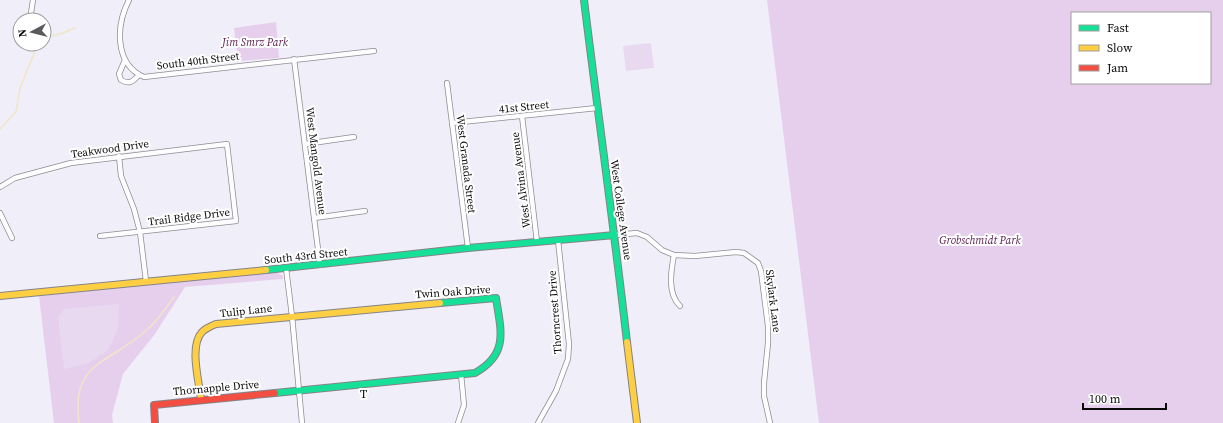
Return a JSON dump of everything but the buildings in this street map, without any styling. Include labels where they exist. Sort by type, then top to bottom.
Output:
[{"type":"street","points":[[31,12],[33,0]]},
{"type":"street","points":[[128,0],[122,14],[120,30],[121,45],[125,60],[131,70],[142,76]]},
{"type":"street","name":"West College Avenue","points":[[584,0],[597,108],[615,235],[637,423]]},
{"type":"street","name":"South 40th Street","points":[[125,60],[119,74],[121,80],[126,83],[142,76],[374,51]]},
{"type":"street","name":"West Mangold Avenue","points":[[294,59],[320,265]]},
{"type":"street","name":"West Granada Street","points":[[447,83],[468,248]]},
{"type":"street","name":"41st Street","points":[[452,123],[597,108]]},
{"type":"street","name":"West Alvina Avenue","points":[[522,116],[537,242]]},
{"type":"street","points":[[305,144],[354,137]]},
{"type":"street","name":"Teakwood Drive","points":[[0,187],[14,178],[71,163],[227,144]]},
{"type":"street","name":"Trail Ridge Drive","points":[[140,232],[236,221],[227,144]]},
{"type":"street","points":[[119,156],[121,176],[134,209],[140,232],[146,281]]},
{"type":"street","points":[[314,218],[365,211]]},
{"type":"street","points":[[0,213],[12,238]]},
{"type":"street","points":[[100,236],[140,232]]},
{"type":"street","name":"Skylark Lane","points":[[615,235],[637,233],[646,237],[662,250],[674,255],[695,256],[736,252],[744,253],[758,263],[761,270],[768,326],[764,396],[770,423]]},
{"type":"street","name":"South 43rd Street","points":[[0,296],[320,265],[468,248],[615,235]]},
{"type":"street","name":"Thorncrest Drive","points":[[538,423],[556,391],[568,359],[569,344],[558,240]]},
{"type":"street","points":[[674,255],[671,285],[672,293],[676,302],[680,306]]},
{"type":"street","points":[[286,268],[302,423]]},
{"type":"street","name":"Twin Oak Drive","points":[[292,316],[496,298],[501,336],[498,354],[483,369],[475,373],[298,391]]},
{"type":"street","name":"Tulip Lane","points":[[201,399],[196,349],[198,339],[203,331],[216,324],[292,316]]},
{"type":"street","points":[[458,423],[464,405],[461,374]]},
{"type":"street","name":"Thornapple Drive","points":[[156,423],[154,405],[201,399],[298,391]]},
{"type":"green space","name":"Grobschmidt Park","points":[[767,0],[1223,0],[1223,423],[819,423]]},
{"type":"green space","name":"Jim Smrz Park","points":[[276,22],[279,58],[238,61],[234,28]]},
{"type":"green space","points":[[276,272],[283,276],[283,279],[185,287],[155,334],[123,374],[112,415],[113,423],[54,423],[39,296]]},
{"type":"shaded area","points":[[651,43],[654,68],[626,71],[623,46]]},
{"type":"shaded area","points":[[119,304],[118,329],[108,350],[89,363],[64,369],[58,317],[64,309]]},
{"type":"waterway","points":[[52,36],[75,28]]},
{"type":"waterway","points":[[0,129],[16,112],[20,88],[35,52]]},
{"type":"waterway","points":[[79,423],[78,403],[80,388],[86,377],[104,360],[147,330],[174,297]]},
{"type":"traffic: fast","points":[[584,0],[627,342]]},
{"type":"traffic: fast","points":[[266,270],[468,248],[615,235]]},
{"type":"traffic: fast","points":[[275,393],[475,373],[486,366],[498,350],[501,331],[496,298],[440,303]]},
{"type":"traffic: slow","points":[[0,296],[266,270]]},
{"type":"traffic: slow","points":[[201,399],[195,355],[196,346],[198,338],[202,332],[216,324],[440,303]]},
{"type":"traffic: slow","points":[[627,342],[637,423]]},
{"type":"traffic: jam","points":[[155,423],[154,405],[275,393]]},
{"type":"district","name":"T","points":[[364,394]]}]
